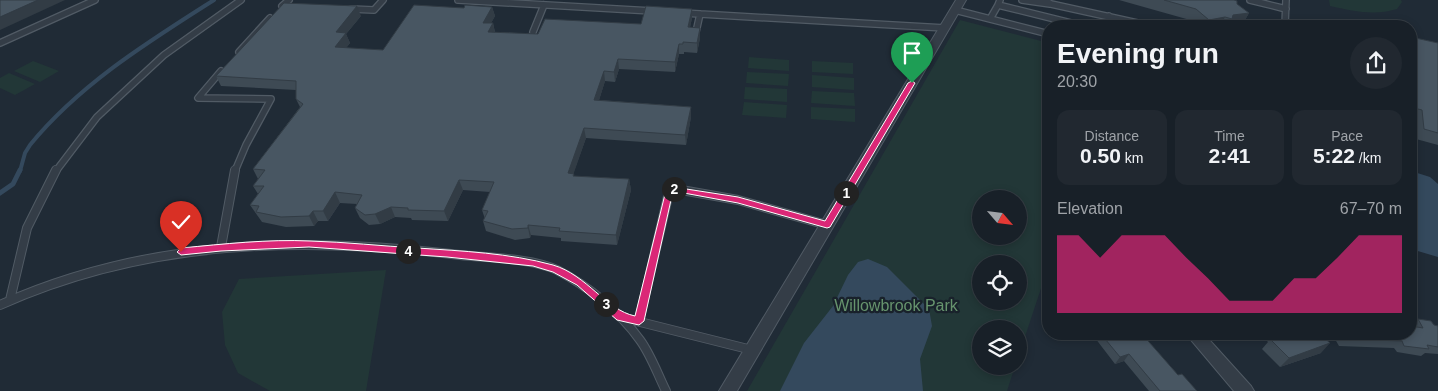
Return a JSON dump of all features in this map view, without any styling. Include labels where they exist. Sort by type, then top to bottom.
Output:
[{"type":"street","points":[[728,391],[958,5]]},
{"type":"street","points":[[1199,340],[1245,391]]},
{"type":"lane","points":[[0,43],[95,0]]},
{"type":"lane","points":[[10,300],[28,228],[59,165],[98,117],[176,45],[241,0]]},
{"type":"lane","points":[[346,9],[374,10],[384,0]]},
{"type":"lane","points":[[458,0],[661,12]]},
{"type":"lane","points":[[1022,0],[1075,8],[1126,20]]},
{"type":"lane","points":[[1045,0],[1051,4]]},
{"type":"lane","points":[[1250,0],[1286,9]]},
{"type":"lane","points":[[1285,20],[1286,0]]},
{"type":"lane","points":[[281,8],[290,3]]},
{"type":"lane","points":[[990,19],[999,3],[1061,20]]},
{"type":"lane","points":[[533,32],[544,5]]},
{"type":"lane","points":[[958,5],[990,19],[1042,32]]},
{"type":"lane","points":[[680,13],[944,28]]},
{"type":"lane","points":[[696,32],[700,14]]},
{"type":"lane","points":[[232,60],[274,15]]},
{"type":"lane","points":[[1108,20],[1109,16]]},
{"type":"lane","points":[[221,247],[235,170],[271,99],[198,98],[226,66]]},
{"type":"lane","points":[[639,321],[670,188],[738,200],[827,225]]},
{"type":"lane","points":[[0,305],[31,291],[115,266],[181,252],[221,247],[309,244],[447,253],[533,263],[555,269],[580,283],[620,317],[640,342],[666,391]]},
{"type":"lane","points":[[620,317],[752,350]]},
{"type":"green space","points":[[1329,0],[1401,0],[1402,2],[1397,9],[1372,12],[1330,6]]},
{"type":"green space","name":"Willowbrook Park","points":[[960,20],[1042,41],[1042,285],[1027,331],[1027,320],[972,320],[972,375],[1012,375],[1007,391],[747,391]]},
{"type":"green space","points":[[749,57],[789,60],[789,71],[748,68]]},
{"type":"green space","points":[[33,61],[59,71],[40,82],[14,71]]},
{"type":"green space","points":[[812,61],[853,63],[853,74],[812,72]]},
{"type":"green space","points":[[747,72],[789,74],[788,86],[746,83]]},
{"type":"green space","points":[[9,73],[35,84],[15,95],[0,88],[0,78]]},
{"type":"green space","points":[[812,75],[854,78],[854,90],[812,87]]},
{"type":"green space","points":[[745,87],[787,89],[787,102],[744,99]]},
{"type":"green space","points":[[812,91],[854,93],[855,106],[811,103]]},
{"type":"green space","points":[[744,102],[787,105],[786,118],[742,115]]},
{"type":"green space","points":[[811,107],[855,109],[855,122],[811,119]]},
{"type":"green space","points":[[386,270],[366,391],[270,391],[238,373],[225,345],[222,312],[239,279]]},
{"type":"water","points":[[1417,173],[1430,177],[1438,184],[1438,257],[1417,251]]},
{"type":"water","points":[[868,259],[887,267],[929,309],[932,326],[920,359],[923,391],[780,391],[804,343],[833,306],[848,275],[858,262]]},
{"type":"building","points":[[0,0],[38,0],[0,17]]},
{"type":"building","points":[[1164,0],[1234,0],[1249,13],[1233,15],[1232,19],[1225,17],[1209,20],[1196,9]]},
{"type":"building","points":[[284,3],[357,6],[336,32],[346,33],[335,47],[383,50],[414,5],[464,8],[465,5],[492,7],[483,23],[493,23],[488,32],[538,34],[545,19],[641,24],[646,6],[692,9],[688,27],[700,28],[697,43],[683,42],[683,44],[679,44],[675,62],[618,59],[614,72],[604,71],[594,100],[691,107],[685,135],[584,128],[568,173],[574,174],[573,176],[629,179],[616,235],[559,231],[560,228],[528,225],[528,228],[512,229],[483,221],[488,211],[482,210],[494,182],[459,180],[444,211],[408,210],[408,208],[391,207],[375,214],[365,215],[355,208],[362,195],[335,192],[323,211],[313,211],[309,216],[281,217],[256,212],[259,206],[250,205],[264,186],[253,186],[265,170],[253,169],[303,104],[296,99],[296,81],[216,76]]},
{"type":"building","points":[[1417,38],[1438,43],[1438,133],[1424,129],[1422,110],[1417,109]]},
{"type":"building","points":[[1418,319],[1431,321],[1434,325],[1438,326],[1438,347],[1427,345],[1429,349],[1404,346],[1402,341],[1374,340],[1417,340],[1417,327],[1423,328]]},
{"type":"building","points":[[1106,340],[1147,340],[1178,375],[1182,374],[1197,391],[1160,391],[1129,354],[1120,357]]},
{"type":"building","points":[[1271,340],[1327,340],[1330,343],[1289,358]]},
{"type":"waterway","points":[[20,171],[25,153],[30,145],[50,123],[93,83],[140,48],[214,0]]},
{"type":"waterway","points":[[0,193],[13,184],[20,170]]},
{"type":"route","points":[[181,252],[221,247],[309,244],[447,253],[533,263],[568,275],[604,302],[620,317],[639,321],[670,188],[738,200],[787,212],[827,225],[912,83]]}]
